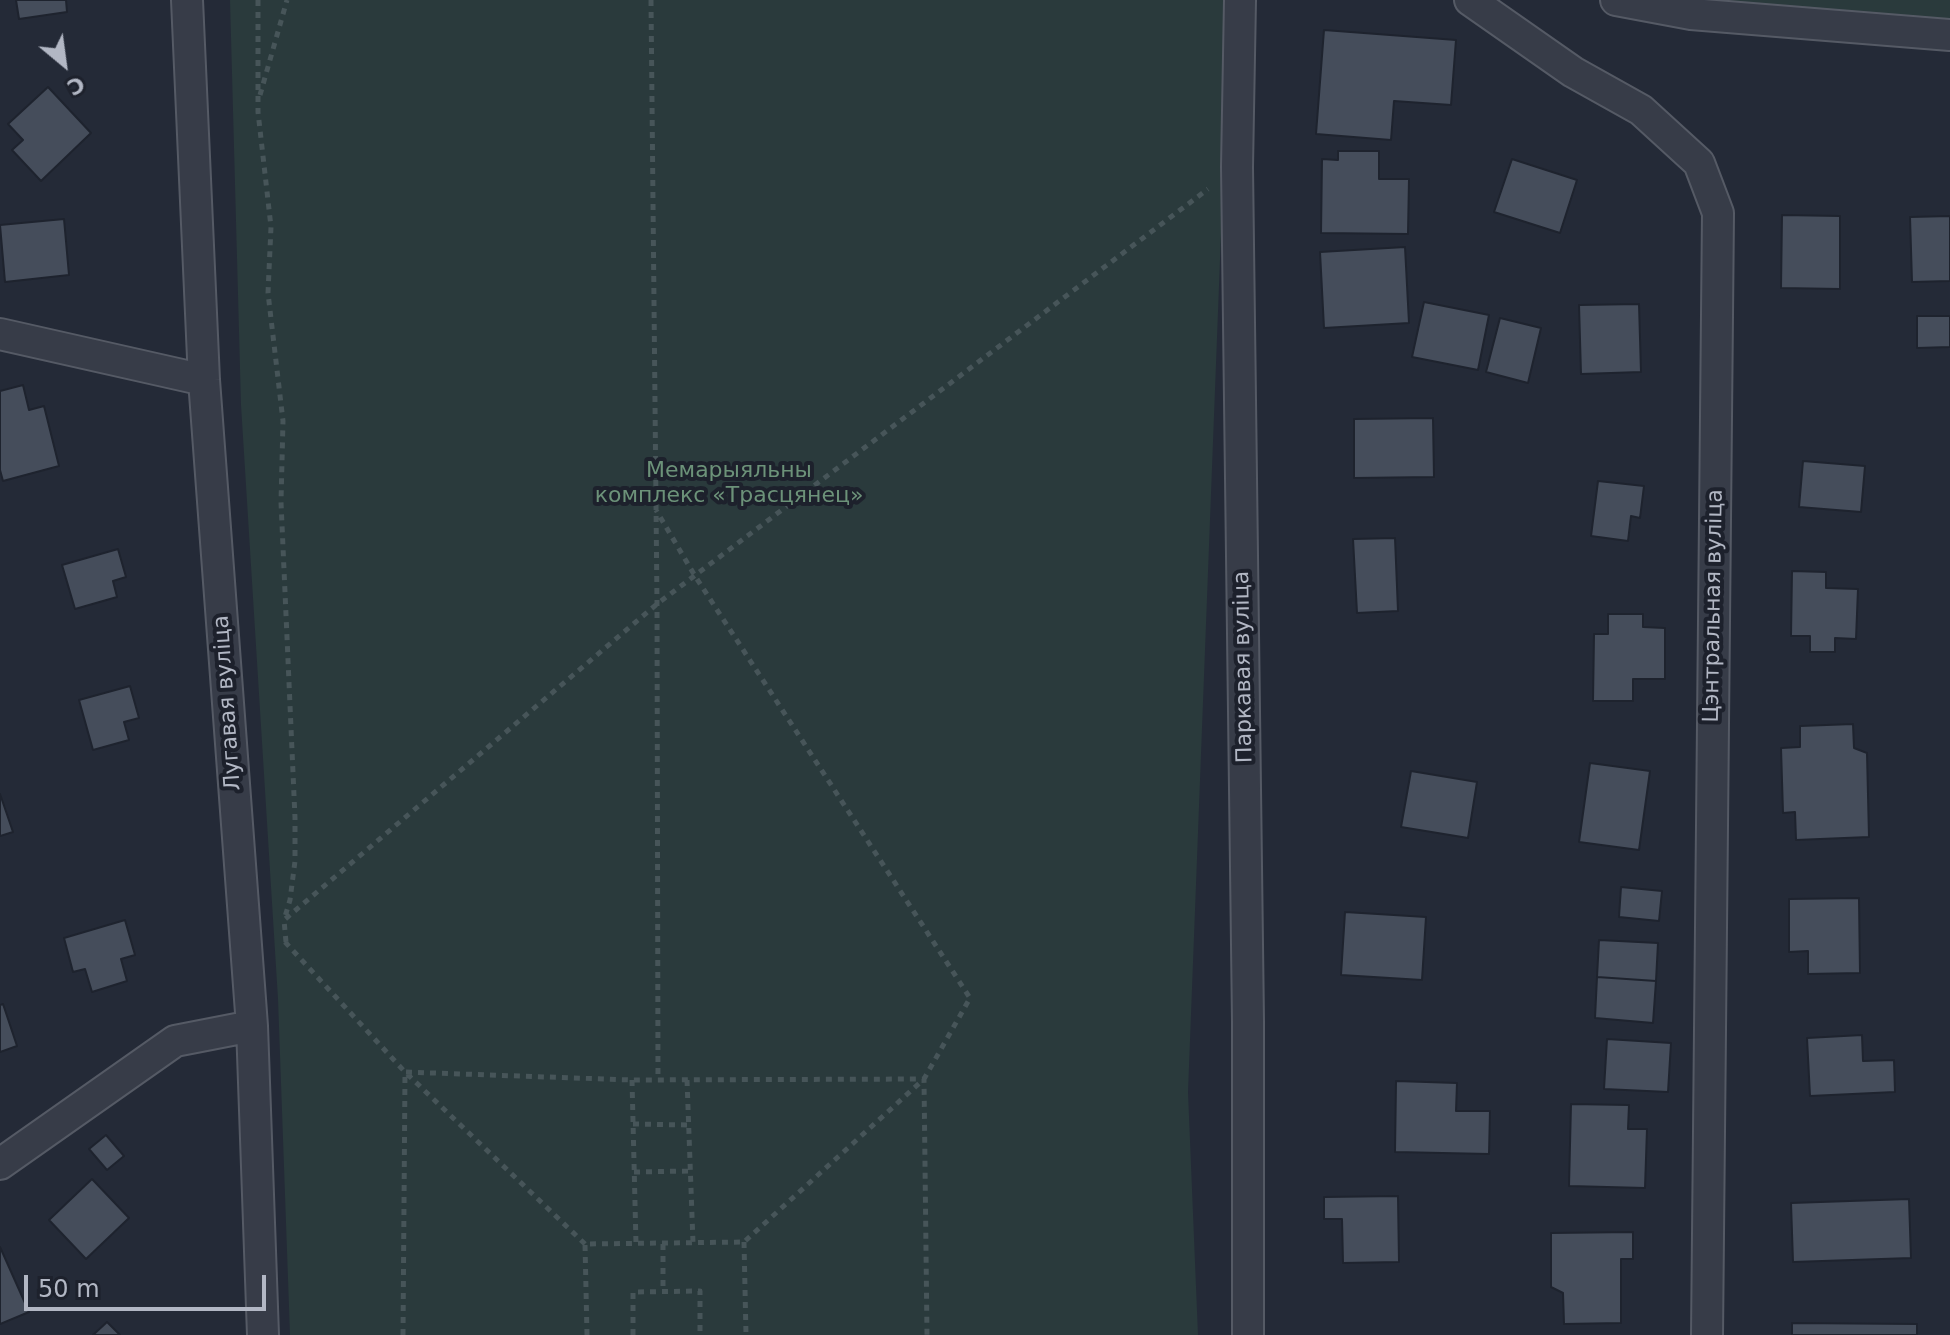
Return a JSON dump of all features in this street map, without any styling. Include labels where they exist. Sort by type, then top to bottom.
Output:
[{"type":"street","name":"Лугавая вуліца","points":[[187,0],[204,380],[252,1026],[263,1335]]},
{"type":"street","name":"Паркавая вуліца","points":[[1240,0],[1237,167],[1248,1022],[1248,1335]]},
{"type":"street","name":"Цэнтральная вуліца","points":[[1470,0],[1573,72],[1641,110],[1699,163],[1718,213],[1707,1335]]},
{"type":"street","points":[[1616,0],[1691,14],[1950,35]]},
{"type":"street","points":[[0,334],[204,380]]},
{"type":"street","points":[[0,1164],[175,1041],[252,1026]]},
{"type":"path","points":[[258,0],[258,103],[271,227],[268,293],[282,407],[281,502],[295,818],[295,861],[284,920],[286,942],[405,1072],[585,1244],[744,1242],[924,1079],[970,998],[695,576],[656,510]]},
{"type":"path","points":[[258,103],[287,0]]},
{"type":"path","points":[[651,0],[658,1080]]},
{"type":"path","points":[[284,920],[657,604],[1237,167]]},
{"type":"path","points":[[246,942],[286,942]]},
{"type":"path","points":[[405,1072],[632,1080],[924,1079]]},
{"type":"path","points":[[403,1335],[405,1072]]},
{"type":"path","points":[[924,1079],[927,1335]]},
{"type":"path","points":[[632,1080],[636,1244]]},
{"type":"path","points":[[687,1080],[693,1243]]},
{"type":"path","points":[[633,1124],[689,1125]]},
{"type":"path","points":[[634,1172],[691,1171]]},
{"type":"path","points":[[744,1242],[746,1335]]},
{"type":"path","points":[[585,1244],[587,1335]]},
{"type":"path","points":[[663,1244],[663,1291]]},
{"type":"path","points":[[633,1335],[633,1292],[663,1291],[700,1291],[700,1335]]},
{"type":"green space","name":"Мемарыяльны комплекс «Трасцянец»","points":[[230,0],[1230,0],[1188,1092],[1198,1335],[290,1335],[278,999],[241,405]]},
{"type":"green space","points":[[1693,0],[1950,0],[1950,25]]},
{"type":"building","points":[[16,0],[66,0],[67,12],[19,19]]},
{"type":"building","points":[[1324,30],[1456,40],[1451,105],[1394,101],[1391,140],[1316,134]]},
{"type":"building","points":[[48,87],[91,133],[41,181],[12,150],[23,140],[8,124]]},
{"type":"building","points":[[1338,151],[1379,151],[1379,179],[1409,179],[1408,234],[1321,233],[1322,159],[1338,160]]},
{"type":"building","points":[[1512,159],[1577,180],[1560,233],[1494,212]]},
{"type":"building","points":[[1782,215],[1840,216],[1840,289],[1781,288]]},
{"type":"building","points":[[1950,216],[1950,281],[1912,282],[1910,217]]},
{"type":"building","points":[[64,219],[69,275],[5,282],[0,225]]},
{"type":"building","points":[[1405,247],[1409,323],[1324,328],[1320,252]]},
{"type":"building","points":[[1424,302],[1489,315],[1478,370],[1412,357]]},
{"type":"building","points":[[1639,304],[1641,372],[1581,374],[1579,305]]},
{"type":"building","points":[[1917,316],[1950,316],[1950,347],[1917,348]]},
{"type":"building","points":[[1500,318],[1541,328],[1528,383],[1486,372]]},
{"type":"building","points":[[23,385],[29,410],[44,406],[59,466],[3,481],[0,470],[0,391]]},
{"type":"building","points":[[1433,418],[1434,477],[1354,478],[1354,419]]},
{"type":"building","points":[[1803,461],[1865,466],[1861,512],[1799,507]]},
{"type":"building","points":[[1598,481],[1644,486],[1640,518],[1631,516],[1628,541],[1591,536]]},
{"type":"building","points":[[1395,538],[1398,611],[1357,613],[1353,539]]},
{"type":"building","points":[[118,549],[126,577],[113,581],[117,597],[75,609],[62,565]]},
{"type":"building","points":[[1792,571],[1826,572],[1826,588],[1858,589],[1856,639],[1835,638],[1835,652],[1810,652],[1810,636],[1791,636]]},
{"type":"building","points":[[1608,614],[1643,614],[1643,627],[1665,628],[1665,679],[1633,679],[1633,701],[1593,701],[1594,634],[1608,634]]},
{"type":"building","points":[[130,686],[139,718],[124,722],[129,740],[93,750],[79,700]]},
{"type":"building","points":[[1853,724],[1854,748],[1867,753],[1869,837],[1796,840],[1795,812],[1783,813],[1781,748],[1800,747],[1800,726]]},
{"type":"building","points":[[1590,763],[1650,771],[1639,850],[1579,842]]},
{"type":"building","points":[[1411,771],[1477,782],[1468,838],[1401,827]]},
{"type":"building","points":[[0,794],[13,832],[0,836]]},
{"type":"building","points":[[1621,887],[1662,891],[1659,921],[1619,917]]},
{"type":"building","points":[[1859,898],[1860,973],[1808,974],[1808,951],[1789,952],[1789,899]]},
{"type":"building","points":[[1345,912],[1426,917],[1422,980],[1341,975]]},
{"type":"building","points":[[125,920],[135,955],[121,959],[127,981],[92,992],[85,969],[73,972],[64,938]]},
{"type":"building","points":[[1599,940],[1658,943],[1656,981],[1597,977]]},
{"type":"building","points":[[1597,977],[1656,981],[1653,1023],[1595,1018]]},
{"type":"building","points":[[3,1004],[17,1046],[0,1052],[0,1005]]},
{"type":"building","points":[[1862,1035],[1863,1061],[1894,1060],[1895,1092],[1810,1096],[1807,1038]]},
{"type":"building","points":[[1607,1039],[1671,1043],[1668,1092],[1604,1089]]},
{"type":"building","points":[[1396,1081],[1457,1083],[1456,1111],[1490,1111],[1489,1154],[1395,1152]]},
{"type":"building","points":[[1571,1104],[1629,1105],[1628,1129],[1647,1129],[1645,1188],[1569,1186]]},
{"type":"building","points":[[106,1135],[124,1156],[107,1170],[89,1149]]},
{"type":"building","points":[[92,1179],[129,1218],[86,1259],[49,1220]]},
{"type":"building","points":[[1398,1196],[1399,1262],[1343,1263],[1342,1219],[1324,1219],[1324,1197]]},
{"type":"building","points":[[1909,1199],[1911,1258],[1793,1262],[1791,1203]]},
{"type":"building","points":[[1633,1232],[1633,1259],[1621,1259],[1621,1323],[1564,1324],[1563,1293],[1551,1287],[1551,1233]]},
{"type":"building","points":[[0,1247],[29,1312],[0,1324]]},
{"type":"building","points":[[107,1322],[120,1335],[93,1335]]},
{"type":"building","points":[[1792,1323],[1917,1324],[1917,1335],[1792,1335]]}]
